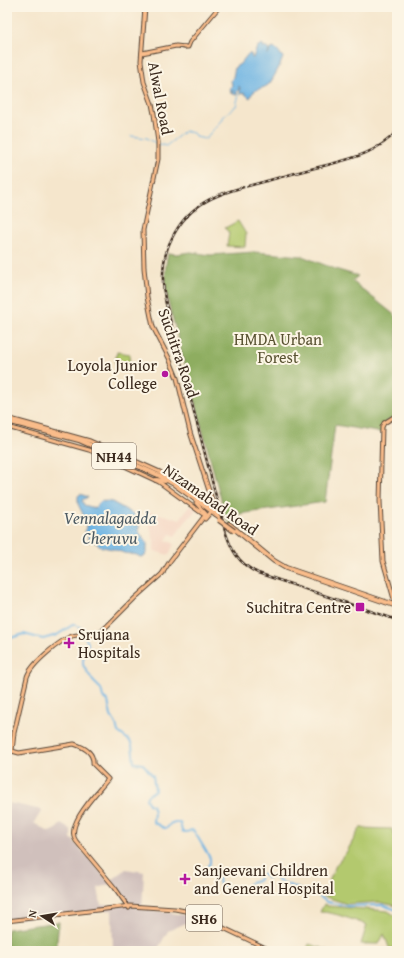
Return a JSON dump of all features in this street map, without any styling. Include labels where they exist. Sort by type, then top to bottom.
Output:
[{"type":"highway","name":"Nizamabad Road","points":[[7,421],[13,427],[115,457],[141,472],[164,481],[211,512],[285,570],[397,606]]},
{"type":"highway","name":"Nizamabad Road","points":[[7,421],[65,435],[79,440],[166,479],[194,502]]},
{"type":"highway","points":[[156,480],[164,481]]},
{"type":"highway","points":[[211,512],[213,505]]},
{"type":"highway","name":"Nizamabad Road","points":[[219,518],[229,524],[269,558]]},
{"type":"main road","name":"Alwal Road","points":[[144,264],[143,229],[158,159],[157,131],[153,106],[144,82],[141,59],[145,7]]},
{"type":"main road","points":[[142,53],[176,46],[186,47],[219,7]]},
{"type":"main road","points":[[142,49],[148,51]]},
{"type":"main road","name":"Suchitra Road","points":[[144,264],[148,296],[154,325],[174,366],[191,432],[213,505]]},
{"type":"main road","points":[[397,415],[384,423],[382,427],[380,501],[383,561],[397,606]]},
{"type":"main road","name":"Nizamabad Road","points":[[7,427],[13,427]]},
{"type":"main road","name":"Nizamabad Road","points":[[65,435],[90,441],[160,472],[210,507],[213,505]]},
{"type":"main road","name":"Nizamabad Road","points":[[77,445],[141,472],[194,502]]},
{"type":"main road","points":[[194,502],[203,514]]},
{"type":"main road","points":[[129,907],[74,838],[73,830],[79,817],[108,779],[93,764],[94,760],[92,755],[74,744],[19,753],[13,752],[14,733],[28,678],[32,670],[65,641],[73,637],[95,636],[102,633],[163,573],[207,513],[194,502]]},
{"type":"main road","points":[[169,563],[211,512]]},
{"type":"main road","name":"SH6","points":[[7,921],[129,907],[175,909],[190,912],[270,951]]},
{"type":"shaded area","points":[[190,505],[196,510],[175,536],[170,534],[166,540],[174,544],[169,555],[154,551],[154,541],[146,511],[180,519]]},
{"type":"shaded area","points":[[9,803],[42,810],[34,823],[49,832],[55,830],[61,824],[71,830],[71,838],[111,884],[98,888],[101,905],[125,905],[125,899],[111,881],[126,869],[144,872],[142,909],[191,916],[188,922],[168,931],[157,950],[113,951],[112,910],[7,920],[7,812]]},
{"type":"green space","points":[[238,221],[246,234],[245,247],[227,246],[229,233],[225,228]]},
{"type":"green space","name":"HMDA Urban Forest","points":[[191,252],[210,255],[254,252],[302,256],[358,276],[352,281],[397,317],[397,415],[385,424],[383,433],[335,425],[325,502],[239,514],[232,525],[226,518],[166,289],[165,271],[168,253],[177,254]]},
{"type":"green space","points":[[117,352],[130,354],[129,365],[115,363]]},
{"type":"green space","points":[[360,828],[392,829],[397,841],[397,906],[378,902],[347,904],[323,896],[336,865],[346,853]]},
{"type":"green space","points":[[324,904],[328,906],[388,911],[397,917],[397,944],[390,950],[384,934],[379,944],[361,944],[367,925],[337,915],[320,912]]},
{"type":"green space","points":[[59,922],[56,951],[7,951],[7,929]]},
{"type":"green space","points":[[309,944],[328,950],[306,951]]},
{"type":"water","points":[[262,44],[264,46],[263,48],[266,47],[269,51],[268,55],[271,49],[275,48],[283,57],[272,80],[265,87],[253,92],[250,98],[244,93],[240,94],[239,86],[237,95],[233,94],[233,90],[231,94],[231,81],[235,67],[240,64],[248,54],[251,54],[253,58],[257,47]]},
{"type":"water","name":"Vennalagadda Cheruvu","points":[[80,494],[88,497],[82,500],[84,505],[95,508],[101,501],[112,502],[139,517],[139,532],[147,543],[147,551],[145,556],[140,557],[137,555],[124,553],[102,547],[93,541],[89,542],[89,537],[85,531],[87,522],[83,522],[83,514],[78,504],[78,496]]},
{"type":"waterway","points":[[215,127],[223,116],[236,106],[239,94]]},
{"type":"waterway","points":[[159,144],[166,146],[185,131],[193,133],[196,137],[205,139],[214,129]]},
{"type":"waterway","points":[[131,136],[147,138],[156,143]]},
{"type":"waterway","points":[[7,639],[24,634],[43,639],[57,635],[74,624],[81,628],[88,643],[88,649],[83,659],[83,665],[93,681],[101,689],[103,697],[108,701],[111,716],[116,724],[118,732],[130,741],[132,745],[134,763],[143,764],[153,776],[155,790],[147,796],[146,799],[149,804],[152,805],[154,812],[153,822],[164,828],[167,828],[171,823],[180,823],[182,831],[194,831],[210,858],[210,863],[205,872],[217,876],[221,886],[242,890],[249,884],[259,880],[260,874],[265,874],[267,878],[272,876],[279,881],[303,891],[316,894],[327,902],[348,906],[382,905],[397,910]]},
{"type":"railway","points":[[397,131],[382,144],[356,157],[235,189],[210,199],[189,214],[180,225],[168,246],[163,270],[163,287],[166,304],[224,527],[229,542],[240,560],[258,573],[397,620]]},
{"type":"place","name":"Loyola Junior College","points":[[165,374]]},
{"type":"place","name":"Suchitra Centre","points":[[360,607]]},
{"type":"place","name":"Srujana Hospitals","points":[[69,643]]},
{"type":"place","name":"Sanjeevani Children and General Hospital","points":[[185,879]]}]
